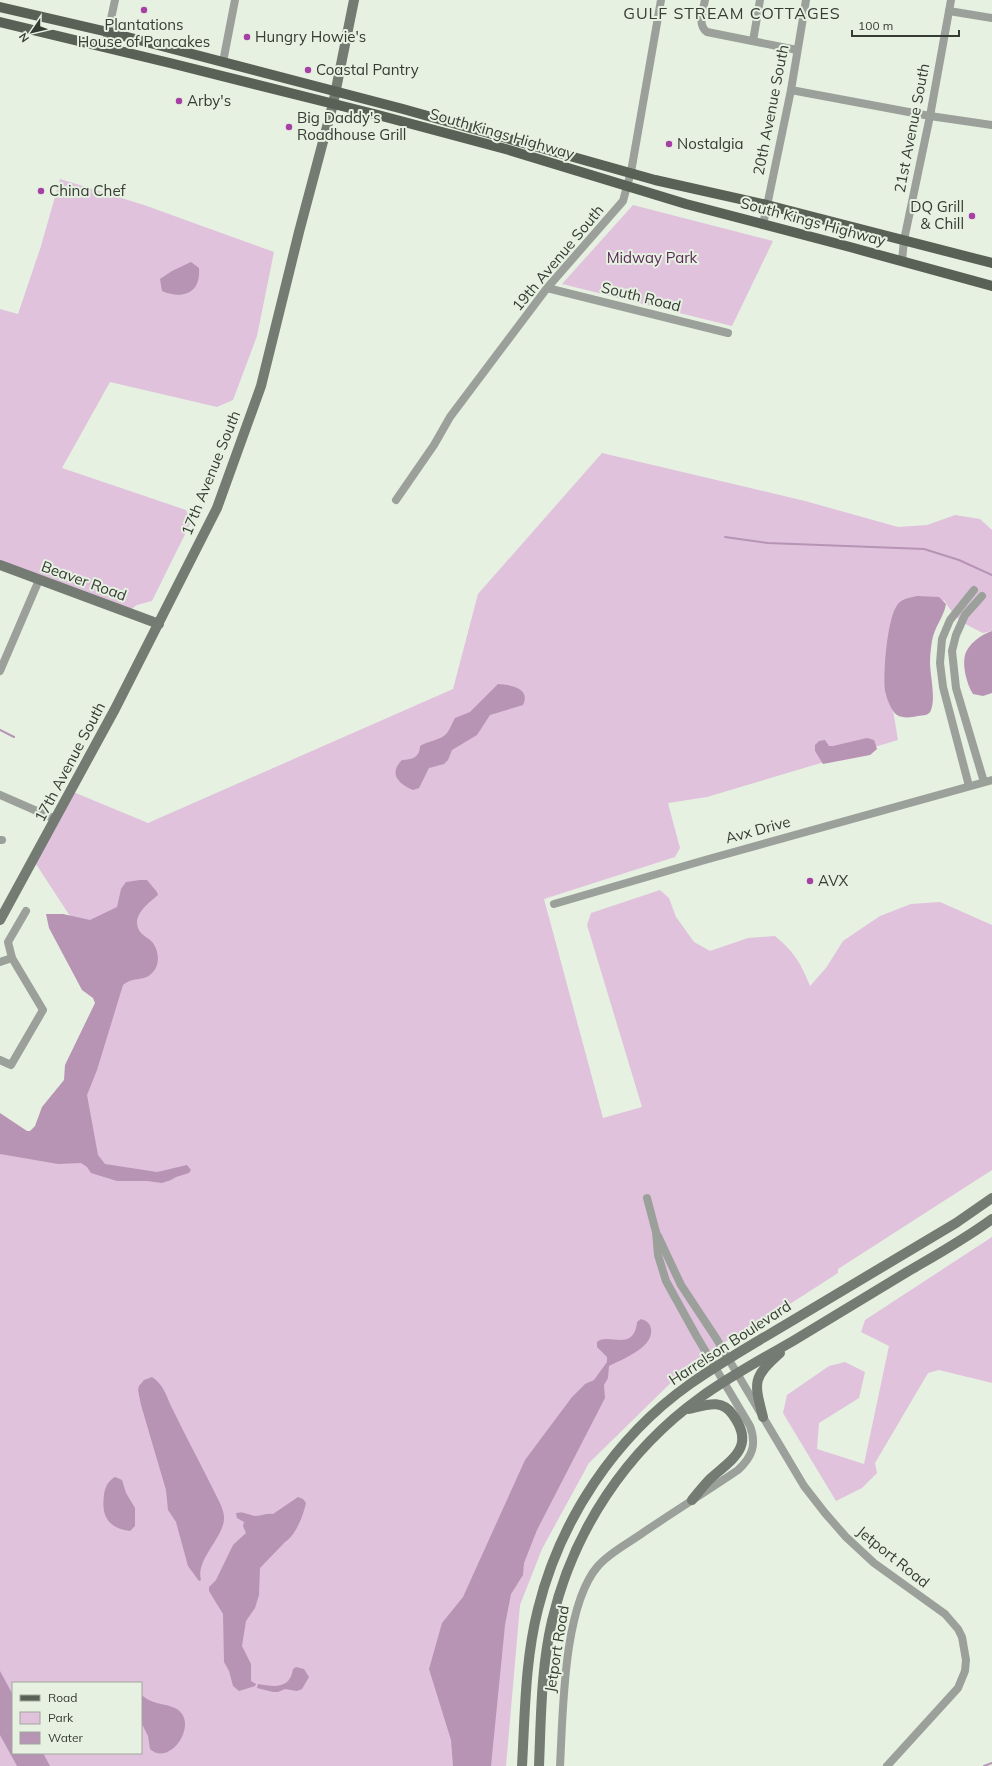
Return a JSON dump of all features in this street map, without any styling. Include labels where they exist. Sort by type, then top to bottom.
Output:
[{"type":"main road","name":"17th Avenue South","points":[[0,920],[115,709],[217,508],[261,386],[333,104],[354,0]]},
{"type":"main road","name":"South Kings Highway","points":[[0,5],[335,91],[631,172],[655,180],[767,205],[992,263]]},
{"type":"main road","name":"South Kings Highway","points":[[0,22],[333,104],[509,150],[626,186],[763,225],[992,286]]},
{"type":"main road","name":"Beaver Road","points":[[0,565],[159,624]]},
{"type":"main road","name":"Harrelson Boulevard","points":[[522,1766],[530,1649],[545,1584],[564,1536],[592,1487],[623,1445],[670,1399],[689,1384],[728,1359],[956,1223],[992,1198]]},
{"type":"main road","name":"Harrelson Boulevard","points":[[539,1766],[548,1640],[557,1603],[570,1563],[579,1542],[601,1500],[612,1484],[636,1457],[683,1411],[724,1381],[992,1220]]},
{"type":"main road","points":[[763,1417],[756,1391],[759,1375],[768,1364],[797,1338]]},
{"type":"main road","points":[[683,1411],[717,1403],[730,1411],[742,1432],[740,1448],[736,1457],[709,1480],[692,1500]]},
{"type":"street","points":[[0,5],[1,0]]},
{"type":"street","points":[[105,47],[115,0]]},
{"type":"street","points":[[223,62],[235,0]]},
{"type":"street","name":"19th Avenue South","points":[[396,500],[434,444],[450,417],[548,288],[623,201],[631,172],[661,0]]},
{"type":"street","points":[[704,0],[701,22],[704,30],[711,34],[797,50]]},
{"type":"street","points":[[752,41],[760,0]]},
{"type":"street","name":"20th Avenue South","points":[[763,225],[791,90],[806,0]]},
{"type":"street","name":"21st Avenue South","points":[[902,261],[904,240],[930,116],[951,0]]},
{"type":"street","points":[[949,11],[992,18]]},
{"type":"street","points":[[791,90],[930,116],[992,125]]},
{"type":"street","name":"South Road","points":[[548,288],[728,333]]},
{"type":"street","points":[[0,671],[38,580]]},
{"type":"street","points":[[970,786],[944,694],[940,663],[942,638],[950,620],[974,590]]},
{"type":"street","name":"Avx Drive","points":[[554,904],[704,860],[988,781],[957,691],[952,651],[965,615],[982,596]]},
{"type":"street","points":[[944,694],[957,691]]},
{"type":"street","points":[[0,795],[55,820]]},
{"type":"street","points":[[0,1060],[11,1065],[43,1010],[12,958],[8,942],[26,911]]},
{"type":"street","points":[[0,962],[12,958]]},
{"type":"street","points":[[647,1198],[656,1232]]},
{"type":"street","name":"Jetport Road","points":[[656,1232],[681,1285],[713,1332],[804,1486],[834,1524],[874,1563],[945,1614],[958,1628],[962,1637],[966,1660],[965,1671],[958,1688],[887,1766]]},
{"type":"street","name":"Jetport Road","points":[[560,1766],[567,1666],[574,1617],[581,1593],[586,1584],[599,1565],[611,1555],[738,1470],[749,1459],[752,1452],[754,1440],[750,1426],[666,1281],[658,1255],[656,1232]]},
{"type":"green space","points":[[60,179],[144,205],[274,252],[257,336],[233,400],[217,407],[110,382],[62,468],[186,510],[191,522],[152,601],[137,605],[127,612],[0,566],[0,309],[18,314],[41,246]]},
{"type":"green space","name":"Midway Park","points":[[633,205],[773,241],[732,326],[562,284]]},
{"type":"green space","points":[[602,453],[805,501],[898,527],[927,525],[955,515],[980,519],[992,530],[992,631],[983,633],[960,620],[952,612],[944,600],[885,693],[893,710],[898,740],[707,797],[668,803],[680,848],[675,857],[544,899],[603,1118],[642,1107],[587,925],[591,913],[660,890],[669,898],[676,917],[694,942],[710,951],[748,938],[775,936],[796,958],[810,986],[826,968],[843,941],[880,916],[911,904],[940,902],[992,925],[992,1170],[838,1269],[838,1273],[748,1331],[743,1331],[692,1362],[589,1463],[542,1549],[520,1605],[506,1766],[0,1766],[0,1132],[40,1152],[117,988],[34,861],[71,791],[148,823],[453,689],[478,594]]},
{"type":"green space","points":[[992,1237],[992,1383],[939,1370],[928,1373],[875,1463],[877,1473],[862,1488],[836,1501],[783,1413],[787,1395],[829,1366],[845,1362],[865,1372],[859,1398],[819,1423],[817,1449],[864,1464],[889,1346],[861,1332],[865,1320]]},
{"type":"water","points":[[191,262],[199,268],[199,277],[194,289],[177,295],[162,291],[160,279],[172,271]]},
{"type":"water","points":[[917,596],[939,597],[946,604],[933,636],[931,646],[930,662],[933,699],[931,710],[926,715],[905,717],[897,715],[893,711],[885,691],[886,648],[890,624],[896,607],[907,598]]},
{"type":"water","points":[[992,631],[992,693],[983,696],[973,694],[966,675],[964,664],[965,655],[969,647],[976,640],[984,634]]},
{"type":"water","points":[[498,684],[509,685],[522,691],[525,699],[523,705],[490,715],[477,735],[452,750],[448,760],[444,764],[429,768],[419,788],[413,790],[403,785],[397,778],[396,774],[398,765],[402,760],[415,757],[419,753],[420,746],[445,735],[455,718],[470,712]]},
{"type":"water","points":[[867,738],[874,740],[877,749],[870,755],[823,764],[815,751],[815,745],[819,741],[825,740],[829,746],[833,746]]},
{"type":"water","points":[[147,880],[158,895],[141,912],[137,922],[141,933],[155,946],[157,950],[158,962],[157,966],[150,975],[127,982],[123,985],[97,1070],[87,1095],[98,1155],[105,1164],[157,1172],[187,1165],[191,1170],[189,1173],[162,1183],[147,1181],[117,1181],[91,1173],[87,1167],[81,1163],[58,1164],[0,1154],[0,1113],[27,1131],[30,1131],[35,1126],[42,1107],[64,1080],[65,1065],[95,1003],[93,998],[82,990],[49,928],[46,914],[63,914],[90,920],[117,907],[121,889],[126,882]]},
{"type":"water","points":[[641,1319],[647,1321],[650,1325],[651,1335],[643,1347],[609,1366],[608,1378],[604,1385],[605,1398],[537,1530],[524,1563],[523,1575],[511,1594],[505,1625],[491,1766],[453,1766],[451,1740],[429,1669],[442,1623],[463,1597],[525,1460],[572,1397],[585,1384],[594,1380],[607,1362],[607,1357],[597,1347],[597,1342],[607,1339],[620,1340],[631,1337],[635,1331],[637,1322]]},
{"type":"water","points":[[152,1377],[164,1390],[219,1500],[224,1516],[220,1531],[202,1564],[200,1572],[201,1580],[199,1581],[188,1566],[176,1522],[168,1510],[166,1490],[141,1405],[138,1390],[139,1386],[144,1380]]},
{"type":"water","points":[[115,1477],[122,1480],[126,1493],[135,1508],[135,1526],[130,1531],[111,1524],[105,1515],[103,1502],[105,1489],[107,1484]]},
{"type":"water","points":[[298,1497],[303,1499],[306,1503],[296,1530],[260,1568],[259,1595],[255,1608],[246,1621],[242,1646],[251,1664],[251,1681],[256,1684],[255,1686],[239,1691],[233,1686],[229,1671],[224,1662],[223,1614],[209,1591],[209,1587],[216,1580],[233,1545],[246,1533],[243,1526],[244,1522],[237,1518],[236,1513],[256,1516],[273,1514]]},
{"type":"water","points":[[296,1667],[304,1669],[309,1677],[302,1689],[297,1691],[285,1689],[278,1692],[273,1692],[257,1688],[258,1684],[276,1686],[285,1683],[289,1680],[293,1669]]},
{"type":"water","points":[[0,1671],[12,1693],[12,1754],[44,1754],[50,1766],[17,1766],[0,1735]]},
{"type":"water","points":[[142,1695],[151,1701],[179,1710],[185,1721],[185,1729],[182,1737],[171,1750],[164,1753],[157,1753],[150,1749],[148,1736],[142,1724]]},
{"type":"waterway","points":[[725,537],[768,543],[924,549],[959,560],[992,575]]},
{"type":"waterway","points":[[0,730],[14,737]]},
{"type":"waterway","points":[[984,1766],[992,1763]]},
{"type":"place","name":"Plantations House of Pancakes","points":[[144,10]]},
{"type":"place","name":"Hungry Howie's","points":[[247,37]]},
{"type":"place","name":"Coastal Pantry","points":[[308,70]]},
{"type":"place","name":"Arby's","points":[[179,101]]},
{"type":"place","name":"Big Daddy's Roadhouse Grill","points":[[289,127]]},
{"type":"place","name":"Nostalgia","points":[[669,144]]},
{"type":"place","name":"China Chef","points":[[41,191]]},
{"type":"place","name":"DQ Grill & Chill","points":[[972,216]]},
{"type":"place","name":"AVX","points":[[810,881]]},
{"type":"district","name":"GULF STREAM COTTAGES","points":[[732,13]]}]
